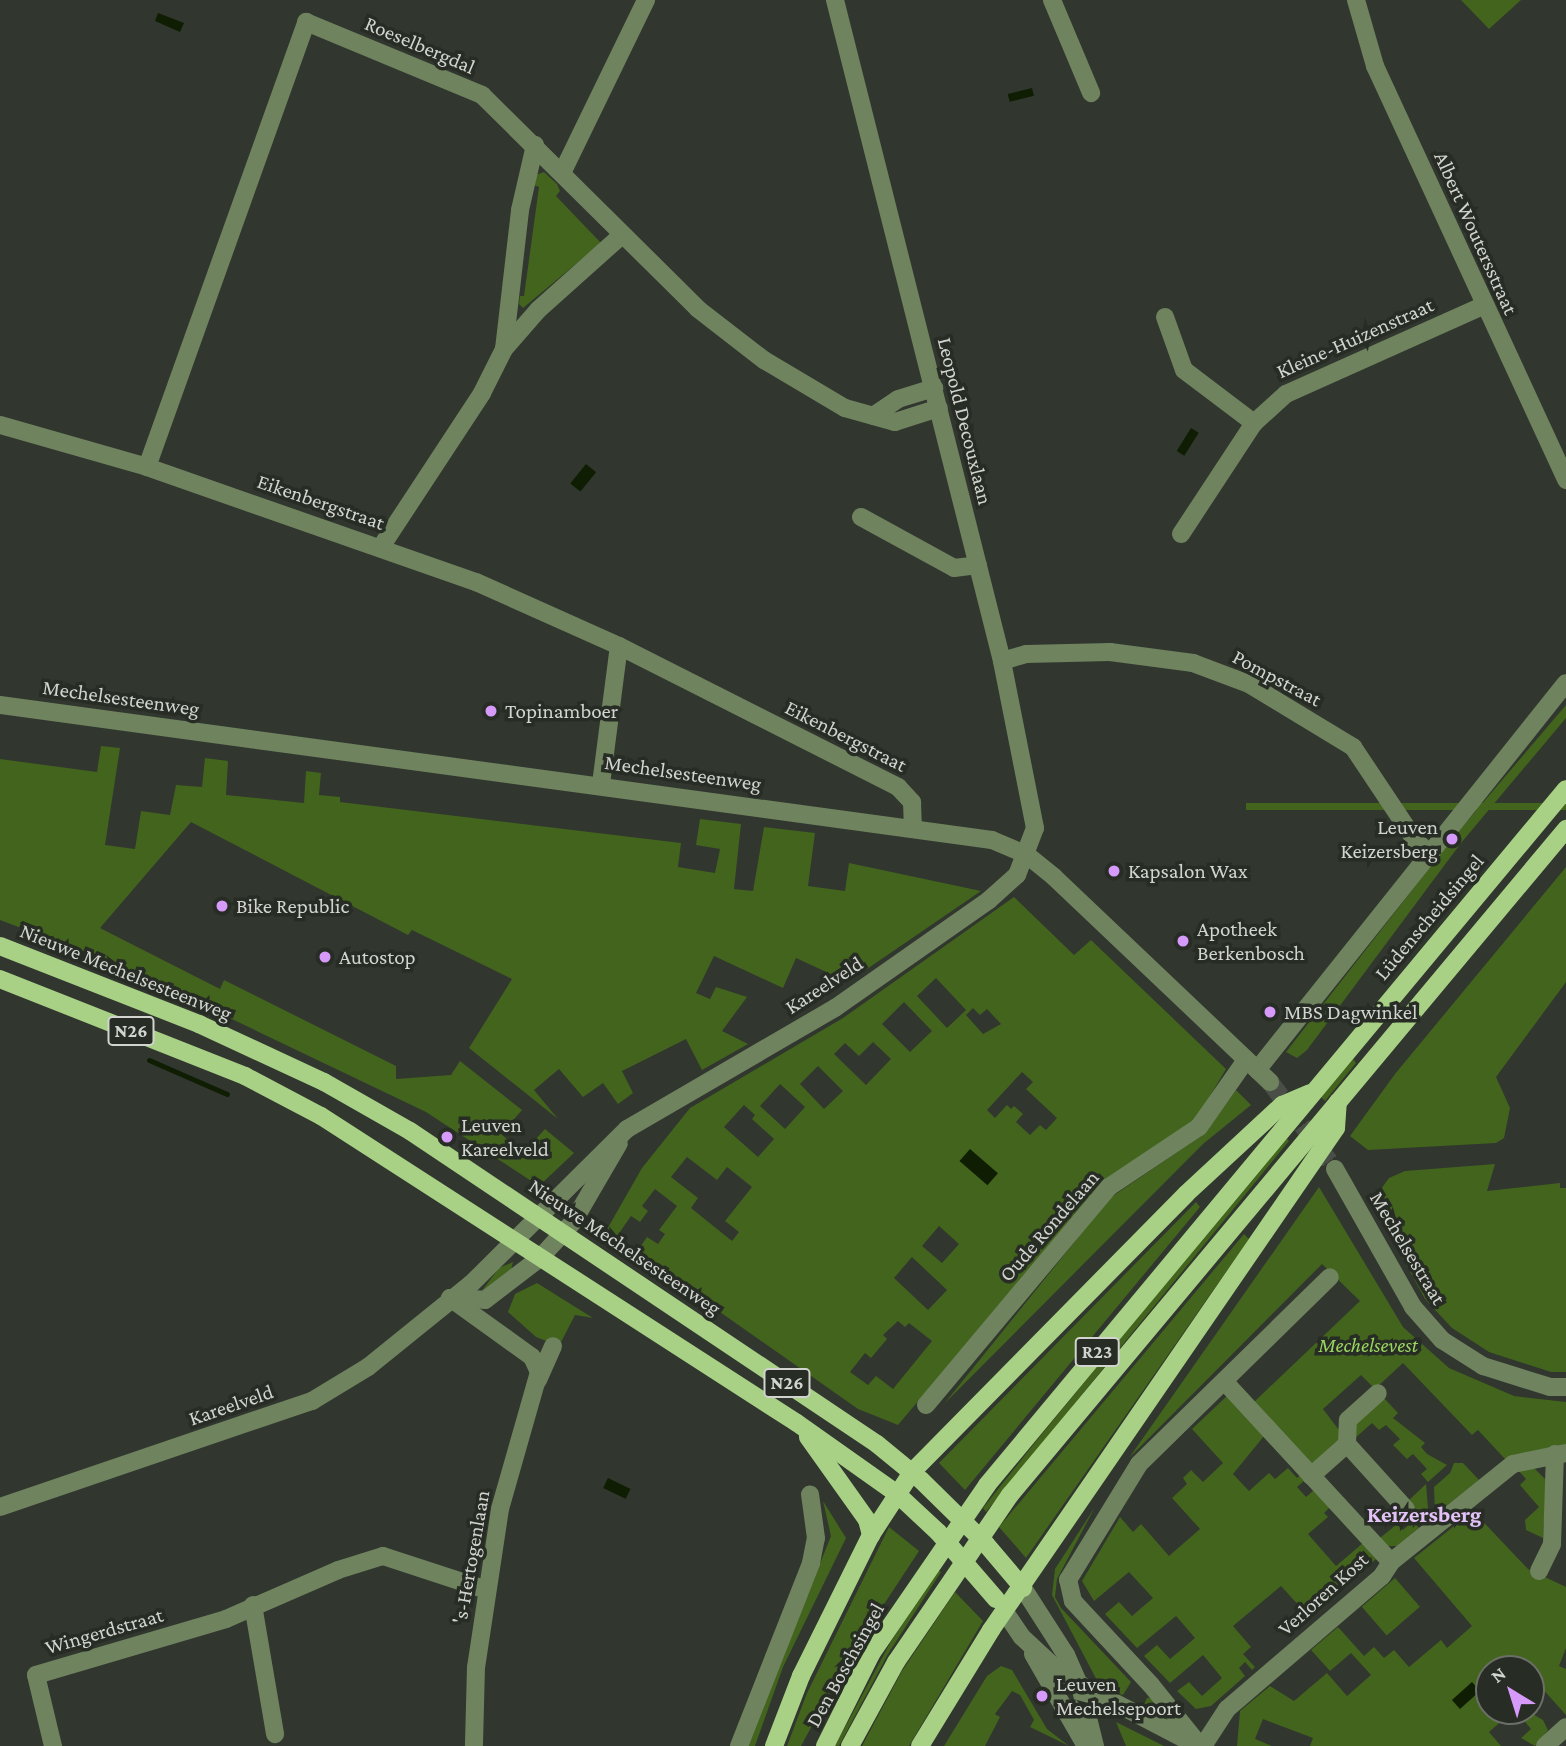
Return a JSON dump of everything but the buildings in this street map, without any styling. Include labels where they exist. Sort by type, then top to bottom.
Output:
[{"type":"main road","name":"Lüdenscheidsingel","points":[[927,1571],[987,1485],[1566,789]]},
{"type":"main road","name":"R23","points":[[1338,1102],[1566,829]]},
{"type":"main road","name":"Nieuwe Mechelsesteenweg","points":[[0,946],[199,1024],[324,1082],[410,1131],[564,1233],[917,1476],[1018,1581]]},
{"type":"main road","name":"N26","points":[[0,979],[245,1076],[342,1129],[797,1423],[901,1497],[1000,1605]]},
{"type":"main road","points":[[774,1746],[801,1676],[870,1535],[917,1476],[1186,1194],[1282,1105],[1313,1092]]},
{"type":"main road","points":[[919,1746],[1000,1605],[1336,1128],[1338,1102]]},
{"type":"main road","name":"Den Boschsingel","points":[[850,1746],[946,1584],[1010,1495],[1338,1102]]},
{"type":"main road","points":[[797,1423],[867,1520],[870,1535]]},
{"type":"main road","name":"Den Boschsingel","points":[[825,1746],[871,1654],[927,1571]]},
{"type":"street","points":[[563,171],[646,0]]},
{"type":"street","name":"Leopold Decouxlaan","points":[[835,0],[1002,661],[1035,828],[1027,855]]},
{"type":"street","points":[[1052,0],[1091,93]]},
{"type":"street","name":"Albert Woutersstraat","points":[[1356,0],[1375,66],[1483,306],[1566,480]]},
{"type":"street","name":"Roeselbergdal","points":[[147,467],[306,22],[482,95],[563,171],[622,235],[698,310],[764,360],[845,408],[873,416],[895,422],[939,408]]},
{"type":"street","points":[[504,349],[520,210],[535,145]]},
{"type":"street","points":[[381,547],[482,393],[504,349],[538,310],[622,235]]},
{"type":"street","name":"Kleine-Huizenstraat","points":[[1181,534],[1254,423],[1286,394],[1483,306]]},
{"type":"street","points":[[1165,317],[1184,370],[1254,423]]},
{"type":"street","points":[[873,416],[898,399],[934,388]]},
{"type":"street","name":"Eikenbergstraat","points":[[0,425],[147,467],[476,582],[619,646],[898,787],[912,802],[913,828]]},
{"type":"street","points":[[861,517],[954,568],[978,565]]},
{"type":"street","points":[[601,784],[619,646]]},
{"type":"street","name":"Pompstraat","points":[[1002,661],[1026,654],[1110,652],[1193,663],[1249,684],[1353,747],[1415,840],[1430,854]]},
{"type":"street","points":[[1252,1065],[1430,854],[1566,683]]},
{"type":"street","name":"Mechelsesteenweg","points":[[0,705],[601,784],[992,840],[1027,855],[1270,1082]]},
{"type":"street","name":"Kareelveld","points":[[0,1507],[312,1401],[368,1367],[514,1240],[626,1129],[835,1008],[989,900],[1010,883],[1027,855]]},
{"type":"street","name":"Oude Rondelaan","points":[[926,1405],[1109,1187],[1199,1127],[1252,1065]]},
{"type":"street","name":"Kareelveld","points":[[450,1298],[485,1300],[540,1258],[564,1233],[626,1129]]},
{"type":"street","name":"Mechelsestraat","points":[[1335,1169],[1413,1307],[1442,1340],[1483,1366],[1550,1387],[1566,1387]]},
{"type":"street","points":[[1200,1746],[1151,1685],[1073,1601],[1068,1580],[1139,1464],[1330,1277]]},
{"type":"street","points":[[450,1298],[532,1357],[538,1380]]},
{"type":"street","name":"'s-Hertogenlaan","points":[[474,1746],[477,1667],[500,1510],[538,1380],[553,1346]]},
{"type":"street","name":"Verloren Kost","points":[[1200,1746],[1227,1709],[1382,1576],[1391,1562],[1224,1381]]},
{"type":"street","points":[[1378,1394],[1348,1420],[1347,1444],[1406,1508]]},
{"type":"street","points":[[1311,1476],[1347,1444]]},
{"type":"street","points":[[1391,1562],[1514,1464],[1561,1453],[1552,1544],[1539,1571]]},
{"type":"street","points":[[739,1746],[811,1563],[816,1538],[810,1494]]},
{"type":"street","name":"Wingerdstraat","points":[[52,1746],[36,1675],[226,1619],[253,1605],[383,1556],[487,1590]]},
{"type":"street","points":[[1018,1581],[1066,1655],[1080,1686],[1095,1746]]},
{"type":"street","points":[[253,1605],[275,1734]]},
{"type":"street","points":[[1000,1605],[1029,1644],[1086,1746]]},
{"type":"street","points":[[1029,1644],[1080,1686],[1200,1746]]},
{"type":"street","points":[[1129,1709],[1151,1685]]},
{"type":"street","points":[[1545,1746],[1566,1727]]},
{"type":"green space","points":[[1461,0],[1521,0],[1489,29]]},
{"type":"green space","points":[[544,172],[557,184],[560,191],[556,196],[601,243],[523,308],[519,304],[520,296],[524,296],[539,187],[534,185],[536,175]]},
{"type":"green space","points":[[1566,705],[1566,718],[1461,843],[1307,1050],[1297,1058],[1286,1052],[1452,839]]},
{"type":"green space","points":[[101,746],[120,748],[105,845],[135,849],[141,811],[170,815],[176,785],[202,787],[205,758],[228,761],[226,795],[304,803],[306,771],[321,773],[319,795],[340,797],[340,802],[681,843],[678,867],[715,873],[720,849],[696,845],[700,819],[741,824],[734,889],[753,891],[764,827],[815,833],[808,886],[845,891],[849,863],[981,891],[848,982],[796,958],[783,988],[714,956],[696,993],[710,999],[716,987],[747,997],[722,1031],[748,1044],[702,1070],[686,1039],[622,1071],[633,1093],[618,1104],[603,1083],[583,1097],[559,1069],[534,1090],[558,1119],[469,1048],[512,979],[412,930],[408,935],[191,822],[100,928],[220,989],[224,980],[396,1066],[396,1079],[451,1075],[460,1061],[522,1110],[501,1134],[523,1153],[545,1129],[574,1153],[539,1186],[426,1112],[119,965],[0,920],[0,759],[97,772]]},
{"type":"green space","points":[[1246,803],[1566,803],[1566,810],[1246,810]]},
{"type":"green space","points":[[1566,867],[1566,982],[1496,1077],[1510,1108],[1504,1138],[1496,1143],[1368,1150],[1350,1136],[1395,1074]]},
{"type":"green space","points":[[1014,897],[1074,955],[1091,940],[1226,1069],[1195,1121],[1103,1182],[898,1425],[858,1409],[636,1253],[647,1237],[658,1244],[665,1234],[659,1230],[677,1206],[655,1189],[642,1206],[648,1211],[640,1222],[631,1216],[615,1239],[606,1231],[642,1168],[690,1108],[843,1018]],"holes":[[[936,978],[966,1010],[947,1028],[917,996]],[[904,1002],[932,1031],[910,1052],[882,1024]],[[973,1008],[980,1015],[987,1009],[1001,1024],[983,1034],[966,1015]],[[873,1042],[891,1059],[866,1085],[834,1054],[845,1043],[859,1056]],[[818,1066],[843,1091],[824,1109],[800,1084]],[[1022,1072],[1033,1082],[1026,1089],[1057,1118],[1046,1130],[1040,1125],[1030,1135],[1016,1122],[1023,1114],[1014,1106],[1011,1109],[1007,1105],[995,1118],[987,1110]],[[780,1084],[805,1107],[785,1129],[760,1106]],[[744,1105],[755,1115],[752,1119],[774,1139],[758,1157],[724,1127]],[[687,1157],[717,1180],[727,1167],[752,1187],[725,1221],[739,1232],[732,1241],[691,1208],[698,1198],[671,1177]],[[939,1226],[959,1244],[942,1263],[922,1246]],[[912,1257],[947,1290],[928,1310],[894,1278]],[[898,1321],[905,1327],[909,1323],[932,1341],[893,1389],[876,1376],[868,1385],[850,1372],[865,1353],[871,1358],[887,1339],[883,1335]]]},
{"type":"green space","points":[[1353,1059],[1356,1063],[1325,1101],[1321,1097]]},
{"type":"green space","points":[[1236,1090],[1251,1105],[1203,1144],[944,1404],[1110,1198],[1204,1134]]},
{"type":"green space","points":[[1286,1137],[1289,1141],[986,1512],[983,1508],[1037,1440]]},
{"type":"green space","points":[[1495,1164],[1487,1191],[1560,1183],[1560,1188],[1566,1188],[1566,1372],[1551,1372],[1489,1352],[1452,1328],[1425,1299],[1379,1215],[1381,1189],[1389,1178],[1405,1171]]},
{"type":"green space","name":"Mechelsevest","points":[[1319,1187],[1403,1327],[1449,1368],[1514,1396],[1566,1402],[1566,1446],[1505,1459],[1478,1430],[1472,1435],[1403,1363],[1375,1389],[1361,1375],[1323,1409],[1339,1430],[1339,1442],[1313,1465],[1254,1402],[1360,1301],[1322,1264],[1129,1458]]},
{"type":"green space","points":[[1196,1202],[1200,1207],[965,1490],[939,1463]]},
{"type":"green space","points":[[1244,1234],[1249,1239],[1026,1558],[999,1527]]},
{"type":"green space","points":[[513,1262],[511,1270],[481,1292],[499,1268]]},
{"type":"green space","points":[[537,1283],[593,1318],[575,1315],[559,1346],[536,1337],[508,1312],[515,1294]]},
{"type":"green space","points":[[1228,1395],[1264,1436],[1233,1474],[1249,1491],[1269,1473],[1275,1479],[1288,1468],[1297,1478],[1300,1475],[1305,1480],[1297,1487],[1306,1497],[1314,1490],[1330,1507],[1324,1513],[1328,1517],[1308,1534],[1336,1566],[1363,1543],[1376,1559],[1311,1619],[1281,1586],[1233,1626],[1251,1647],[1243,1654],[1255,1667],[1252,1670],[1245,1662],[1239,1668],[1245,1676],[1211,1706],[1196,1709],[1177,1691],[1189,1682],[1202,1696],[1222,1678],[1203,1655],[1170,1683],[1144,1656],[1157,1645],[1170,1659],[1195,1638],[1176,1616],[1137,1648],[1105,1614],[1119,1602],[1132,1616],[1153,1598],[1129,1572],[1094,1601],[1082,1581],[1120,1517],[1133,1532],[1141,1524],[1169,1556],[1200,1529],[1172,1498],[1187,1484],[1183,1478],[1191,1470],[1203,1482],[1223,1463],[1192,1429]]},
{"type":"green space","points":[[1383,1397],[1398,1413],[1393,1418],[1425,1443],[1421,1447],[1427,1454],[1447,1465],[1428,1482],[1421,1474],[1427,1469],[1413,1454],[1407,1459],[1393,1445],[1400,1439],[1386,1425],[1379,1430],[1372,1423],[1353,1440],[1355,1423]]},
{"type":"green space","points":[[1454,1463],[1463,1463],[1479,1480],[1435,1515],[1434,1487],[1450,1473]]},
{"type":"green space","points":[[1531,1465],[1546,1480],[1543,1538],[1526,1530],[1525,1520],[1539,1507],[1520,1485],[1526,1479],[1517,1469]]},
{"type":"green space","points":[[1426,1484],[1429,1520],[1423,1525],[1408,1501]]},
{"type":"green space","points":[[823,1501],[846,1538],[783,1667],[755,1746],[747,1746],[831,1536]]},
{"type":"green space","points":[[1095,1507],[1057,1579],[1055,1597],[1061,1608],[1131,1682],[1123,1695],[1101,1688],[1052,1595],[1055,1569]]},
{"type":"green space","points":[[1473,1511],[1528,1569],[1566,1587],[1566,1648],[1559,1666],[1566,1669],[1566,1715],[1545,1692],[1545,1655],[1475,1655],[1475,1725],[1497,1725],[1489,1732],[1501,1746],[1310,1746],[1313,1738],[1263,1719],[1255,1739],[1272,1746],[1237,1746],[1240,1711],[1270,1686],[1294,1701],[1327,1673],[1347,1696],[1371,1675],[1351,1653],[1330,1671],[1311,1650],[1338,1627],[1364,1656],[1374,1647],[1384,1658],[1394,1650],[1409,1667],[1441,1640],[1447,1648],[1472,1626],[1414,1558]]},
{"type":"green space","points":[[1413,1521],[1419,1528],[1397,1546],[1387,1546],[1380,1538],[1397,1524],[1403,1530]]},
{"type":"green space","points":[[889,1527],[919,1551],[848,1659],[801,1746],[787,1746],[807,1693]]},
{"type":"green space","points":[[938,1570],[941,1572],[888,1654],[839,1746],[835,1746],[890,1643]]},
{"type":"green space","points":[[1395,1578],[1420,1607],[1387,1636],[1362,1607]]},
{"type":"green space","points":[[955,1592],[983,1621],[909,1746],[862,1746],[902,1671]]},
{"type":"green space","points":[[1001,1666],[1012,1670],[1047,1729],[1069,1746],[1030,1727],[1034,1720],[1020,1695],[1012,1691],[995,1714],[1000,1717],[985,1746],[944,1746],[987,1676]]},
{"type":"green space","points":[[1147,1698],[1150,1698],[1170,1723],[1143,1707]]},
{"type":"green space","points":[[1116,1722],[1164,1746],[1126,1746]]},
{"type":"green space","points":[[1545,1724],[1548,1730],[1535,1746],[1521,1738],[1531,1729],[1528,1725]]},
{"type":"shaded area","points":[[158,13],[184,23],[180,32],[155,21]]},
{"type":"shaded area","points":[[1032,88],[1034,96],[1010,102],[1008,94]]},
{"type":"shaded area","points":[[1191,428],[1199,433],[1184,456],[1177,451]]},
{"type":"shaded area","points":[[586,464],[596,472],[580,492],[570,483]]},
{"type":"shaded area","points":[[970,1149],[998,1173],[987,1185],[960,1161]]},
{"type":"shaded area","points":[[608,1478],[630,1489],[626,1499],[603,1488]]},
{"type":"shaded area","points":[[1472,1682],[1475,1685],[1475,1695],[1460,1709],[1452,1700]]},
{"type":"waterway","points":[[149,1060],[227,1094]]},
{"type":"tunnel","points":[[1270,1082],[1335,1169]]},
{"type":"place","name":"Topinamboer","points":[[491,711]]},
{"type":"place","name":"Leuven Keizersberg","points":[[1452,839]]},
{"type":"place","name":"Kapsalon Wax","points":[[1114,871]]},
{"type":"place","name":"Bike Republic","points":[[222,906]]},
{"type":"place","name":"Apotheek Berkenbosch","points":[[1183,941]]},
{"type":"place","name":"Autostop","points":[[325,957]]},
{"type":"place","name":"MBS Dagwinkel","points":[[1270,1012]]},
{"type":"place","name":"Leuven Kareelveld","points":[[447,1137]]},
{"type":"place","name":"Leuven Mechelsepoort","points":[[1042,1696]]},
{"type":"district","name":"Keizersberg","points":[[1424,1514]]}]
